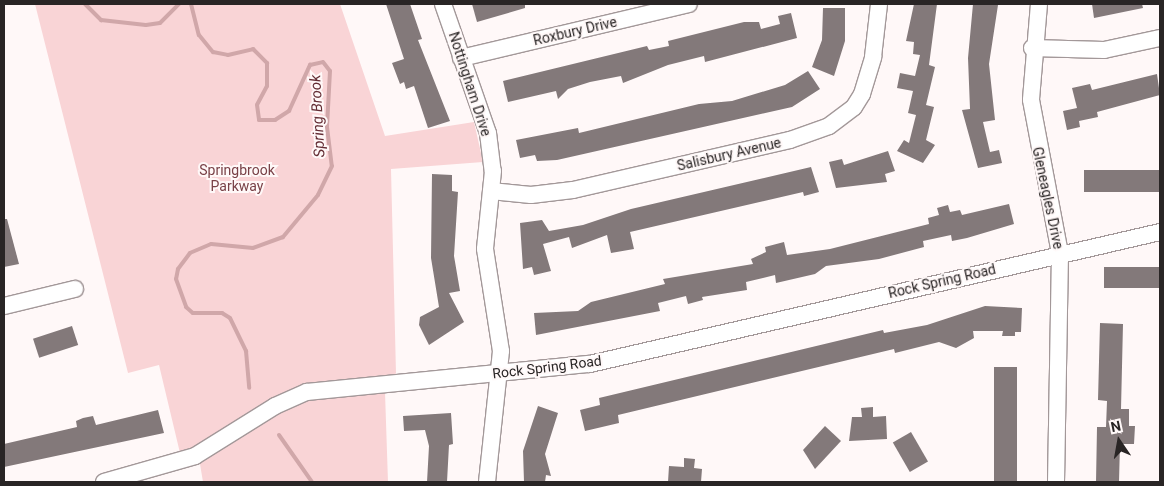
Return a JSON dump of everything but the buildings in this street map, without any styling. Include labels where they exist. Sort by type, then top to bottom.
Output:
[{"type":"street","name":"Nottingham Drive","points":[[443,4],[488,133],[491,191],[485,249],[500,329],[500,374],[486,482]]},
{"type":"street","name":"Roxbury Drive","points":[[461,58],[689,4]]},
{"type":"street","name":"Salisbury Avenue","points":[[491,191],[531,195],[573,190],[790,140],[829,126],[854,107],[865,86],[879,4]]},
{"type":"street","name":"Gleneagles Drive","points":[[1039,4],[1032,48],[1034,128],[1060,253],[1056,482]]},
{"type":"street","points":[[1032,48],[1104,50],[1160,38]]},
{"type":"street","name":"Rock Spring Road","points":[[104,482],[195,456],[275,406],[307,392],[590,364],[1060,253],[1160,232]]},
{"type":"street","points":[[4,306],[76,289]]},
{"type":"green space","name":"Springbrook Parkway","points":[[35,4],[340,4],[385,136],[474,122],[483,162],[391,169],[396,373],[385,392],[388,482],[203,482],[200,464],[180,453],[159,365],[128,373]]},
{"type":"waterway","name":"Spring Brook","points":[[85,4],[101,20],[146,25],[160,23],[179,4]]},
{"type":"waterway","name":"Spring Brook","points":[[191,4],[199,35],[213,52],[228,55],[253,49],[267,63],[267,86],[257,105],[259,120],[275,120],[289,111],[310,65],[323,62],[330,71],[327,127],[332,166],[318,195],[283,237],[253,248],[211,244],[190,253],[178,269],[176,279],[186,307],[193,313],[222,313],[230,318],[246,351],[249,388]]},
{"type":"waterway","name":"Spring Brook","points":[[279,435],[312,482]]}]
